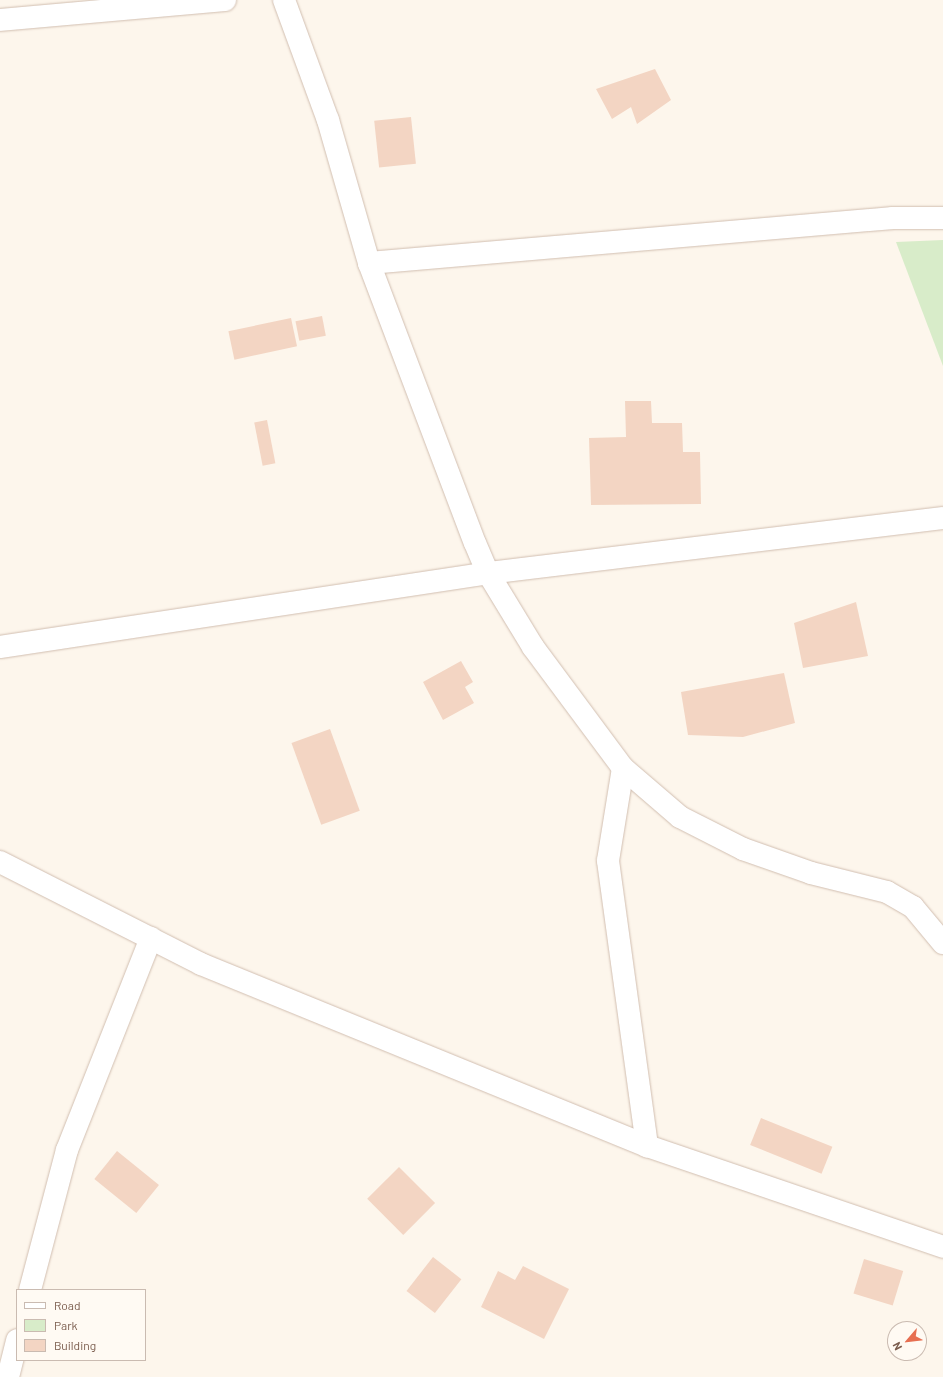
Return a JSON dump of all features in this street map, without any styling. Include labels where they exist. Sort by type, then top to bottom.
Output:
[{"type":"street","points":[[0,20],[225,0]]},
{"type":"street","points":[[284,0],[328,120],[369,263],[488,573],[533,647],[623,768],[680,816],[742,849],[811,873],[887,892],[913,907],[943,943]]},
{"type":"street","points":[[369,263],[893,218],[943,218]]},
{"type":"street","points":[[0,647],[488,573],[943,518]]},
{"type":"street","points":[[623,768],[608,861],[647,1146]]},
{"type":"street","points":[[0,862],[201,964],[647,1146],[943,1247]]},
{"type":"street","points":[[30,1289],[67,1150],[151,938]]},
{"type":"street","points":[[8,1377],[16,1344]]},
{"type":"green space","points":[[943,240],[943,366],[896,242]]},
{"type":"building","points":[[655,69],[671,100],[637,124],[631,107],[612,119],[596,89]]},
{"type":"building","points":[[411,117],[416,164],[379,168],[374,121]]},
{"type":"building","points":[[322,316],[326,336],[299,341],[295,321]]},
{"type":"building","points":[[291,318],[297,346],[234,360],[228,331]]},
{"type":"building","points":[[625,401],[651,401],[652,423],[682,423],[683,452],[700,452],[701,504],[591,505],[589,438],[626,437]]},
{"type":"building","points":[[267,420],[275,463],[263,466],[254,422]]},
{"type":"building","points":[[856,602],[868,656],[803,668],[794,623]]},
{"type":"building","points":[[461,661],[473,682],[465,687],[474,703],[443,720],[423,682]]},
{"type":"building","points":[[784,673],[795,723],[743,737],[688,735],[681,692]]},
{"type":"building","points":[[330,729],[360,811],[321,825],[291,743]]},
{"type":"building","points":[[761,1118],[832,1147],[822,1174],[750,1145]]},
{"type":"building","points":[[117,1151],[159,1185],[136,1213],[94,1179]]},
{"type":"building","points":[[399,1167],[435,1203],[403,1235],[367,1199]]},
{"type":"building","points":[[433,1257],[461,1279],[435,1313],[407,1291]]},
{"type":"building","points":[[864,1259],[903,1271],[893,1305],[853,1293]]},
{"type":"building","points":[[523,1266],[569,1289],[544,1339],[481,1307],[498,1271],[515,1280]]}]
